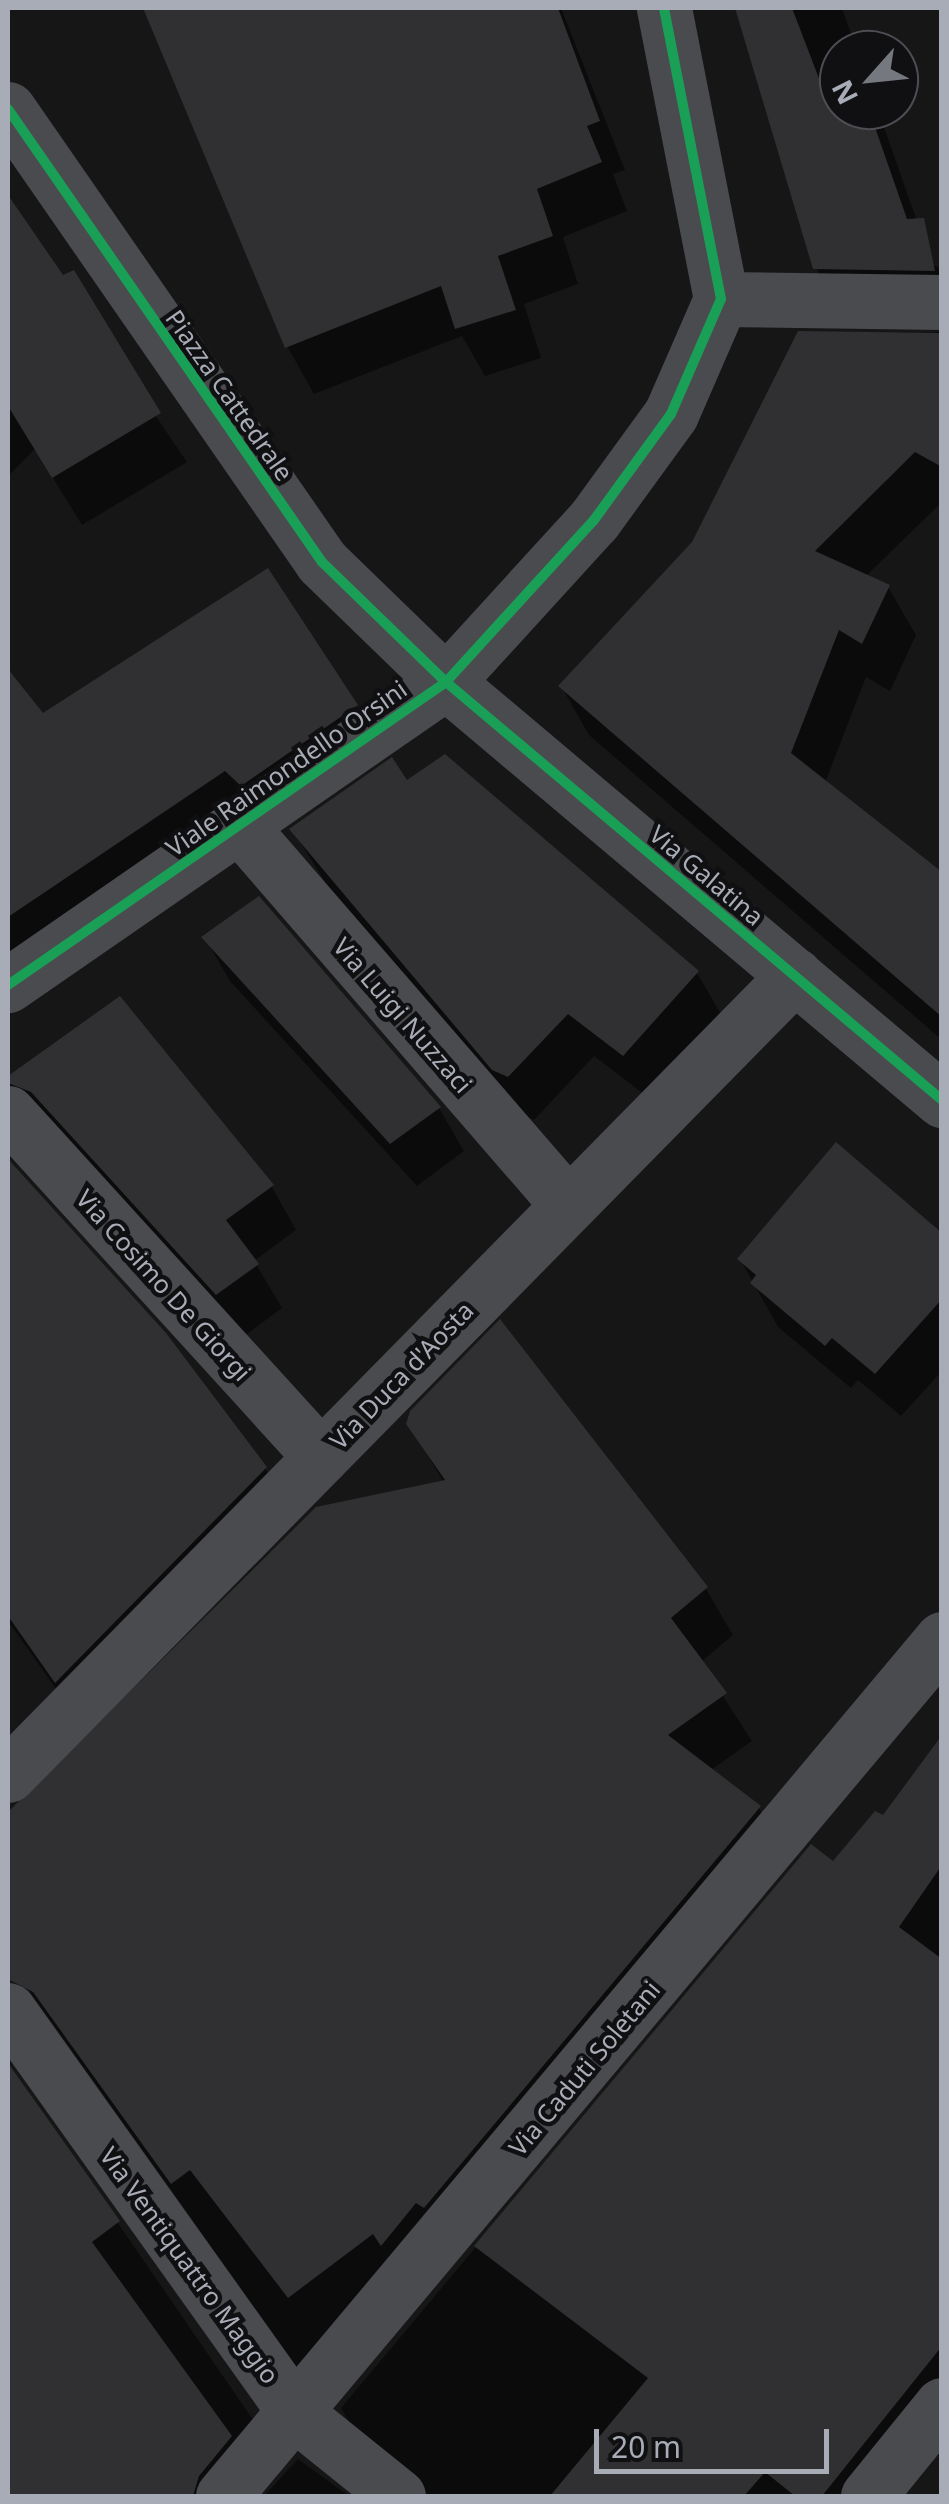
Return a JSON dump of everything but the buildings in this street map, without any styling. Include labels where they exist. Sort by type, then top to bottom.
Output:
[{"type":"street","points":[[664,8],[721,299],[942,302]]},
{"type":"street","name":"Piazza Cattedrale","points":[[11,122],[322,562],[446,682]]},
{"type":"street","name":"Viale Raimondello Orsini","points":[[8,986],[446,682],[594,520],[671,414],[721,299]]},
{"type":"street","name":"Via Galatina","points":[[446,682],[942,1100]]},
{"type":"street","name":"Via Luigi Nuzzaci","points":[[239,824],[568,1205]]},
{"type":"street","name":"Via Duca d'Aosta","points":[[8,1775],[794,975]]},
{"type":"street","name":"Via Cosimo De Giorgi","points":[[8,1113],[321,1457]]},
{"type":"street","name":"Via Caduti Soletani","points":[[224,2496],[942,1638]]},
{"type":"street","name":"Via Ventiquattro Maggio","points":[[8,2010],[296,2414],[398,2496]]},
{"type":"street","points":[[868,2496],[942,2405]]},
{"type":"cycle path","points":[[8,985],[446,682],[594,520],[671,414],[721,299],[664,8]]},
{"type":"cycle path","points":[[8,109],[322,562],[446,682],[942,1100]]}]
